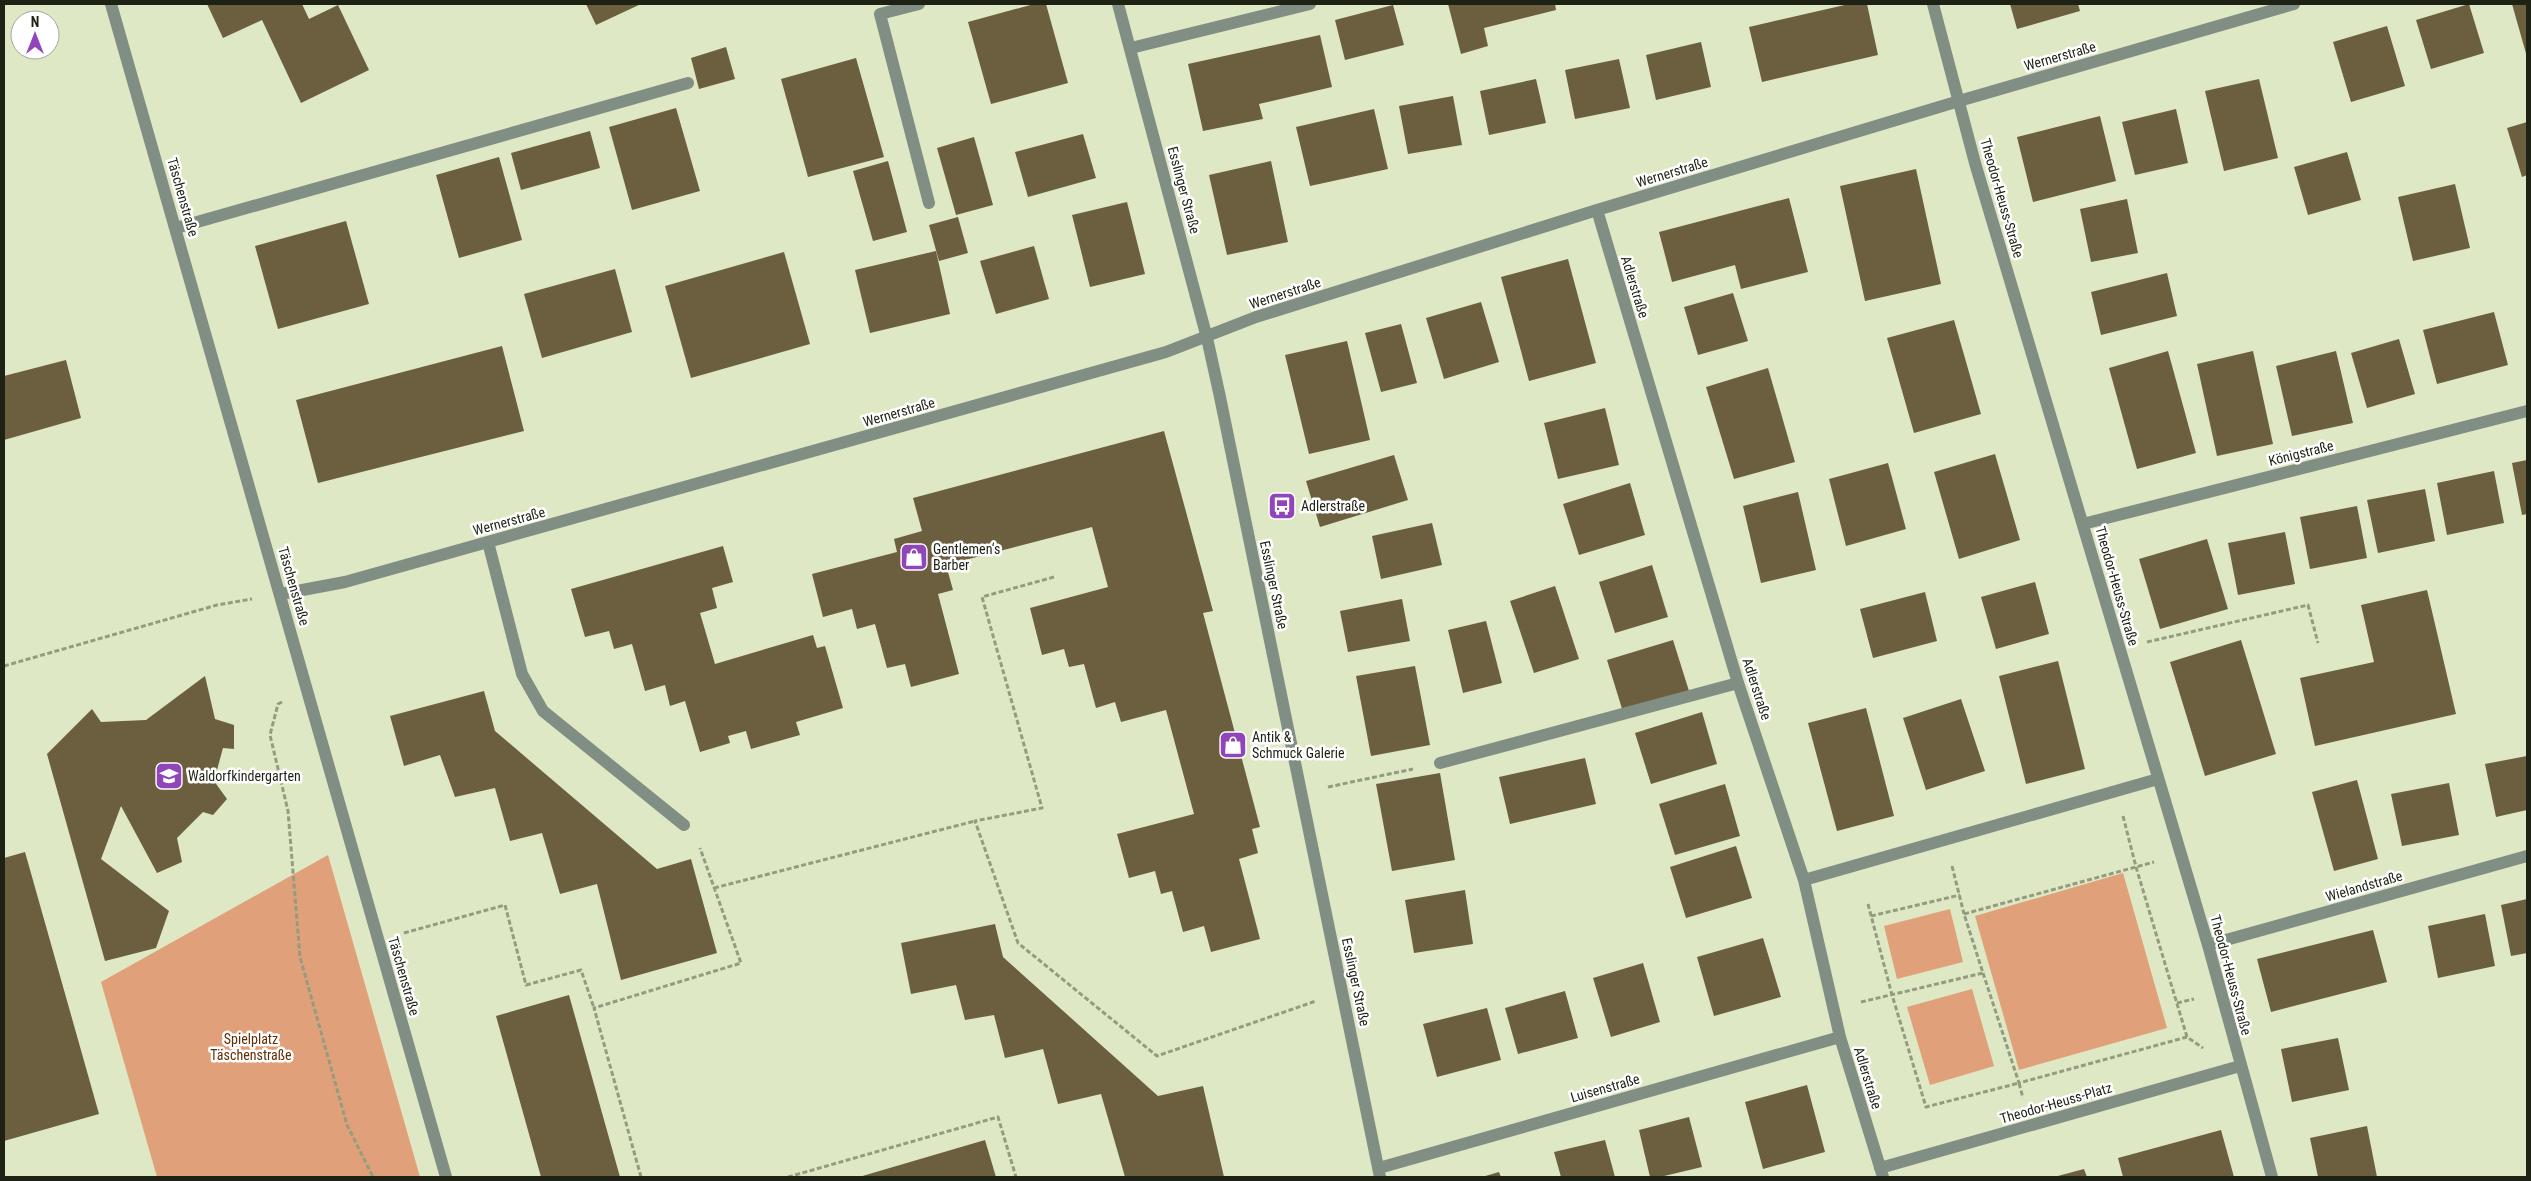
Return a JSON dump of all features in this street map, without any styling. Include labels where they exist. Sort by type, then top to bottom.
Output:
[{"type":"street","name":"Täschenstraße","points":[[111,4],[446,1177]]},
{"type":"street","points":[[919,4],[880,14],[929,203]]},
{"type":"street","name":"Esslinger Straße","points":[[1118,4],[1207,338],[1379,1173]]},
{"type":"street","points":[[1131,48],[1310,4]]},
{"type":"street","name":"Theodor-Heuss-Straße","points":[[1933,4],[1959,101],[2082,524],[2208,945],[2236,1067],[2272,1177]]},
{"type":"street","name":"Wernerstraße","points":[[281,594],[345,582],[1166,352],[1207,338],[1256,317],[1597,210],[1959,101],[2294,4]]},
{"type":"street","points":[[176,228],[688,83]]},
{"type":"street","name":"Adlerstraße","points":[[1597,210],[1738,683],[1804,880],[1840,1037],[1882,1173]]},
{"type":"street","name":"Königstraße","points":[[2082,524],[2527,411]]},
{"type":"street","points":[[488,542],[522,674],[543,711],[684,825]]},
{"type":"street","points":[[1440,763],[1738,683]]},
{"type":"street","points":[[1804,880],[2158,779]]},
{"type":"street","name":"Wielandstraße","points":[[2208,945],[2527,856]]},
{"type":"street","name":"Luisenstraße","points":[[1379,1173],[1840,1037]]},
{"type":"street","name":"Theodor-Heuss-Platz","points":[[1882,1173],[2031,1125],[2236,1067]]},
{"type":"path","points":[[714,888],[975,821],[1042,808],[982,596],[1054,577]]},
{"type":"path","points":[[4,666],[217,605],[281,594]]},
{"type":"path","points":[[2119,648],[2308,605],[2318,643]]},
{"type":"path","points":[[308,690],[278,704],[270,735],[288,811],[300,957],[347,1125],[373,1177]]},
{"type":"path","points":[[1301,792],[1440,763]]},
{"type":"path","points":[[2117,792],[2136,867],[2187,1037],[2236,1067]]},
{"type":"path","points":[[975,821],[1018,942],[1157,1056],[1342,992]]},
{"type":"path","points":[[1945,839],[1964,914],[2020,1083],[2031,1125]]},
{"type":"path","points":[[594,1008],[741,964],[699,844]]},
{"type":"path","points":[[1964,914],[2181,854]]},
{"type":"path","points":[[1871,916],[1960,895]]},
{"type":"path","points":[[1868,904],[1892,995],[1926,1107],[2187,1037]]},
{"type":"path","points":[[378,940],[505,905],[526,985],[581,970],[594,1008],[641,1177]]},
{"type":"path","points":[[1834,1007],[1983,973]]},
{"type":"path","points":[[788,1177],[998,1117],[1016,1177]]},
{"type":"green space","name":"Spielplatz Täschenstraße","points":[[328,855],[420,1177],[157,1177],[101,982]]},
{"type":"green space","points":[[2123,873],[2167,1028],[2019,1070],[1975,916]]},
{"type":"green space","points":[[1950,909],[1963,962],[1897,979],[1884,926]]},
{"type":"green space","points":[[1972,989],[1994,1066],[1930,1085],[1907,1007]]},
{"type":"building","points":[[207,4],[302,4],[309,19],[338,5],[369,70],[301,103],[262,20],[223,38]]},
{"type":"building","points":[[586,4],[641,4],[596,25]]},
{"type":"building","points":[[1034,4],[1046,4],[1068,83],[991,104],[968,22]]},
{"type":"building","points":[[1448,4],[1555,4],[1556,10],[1484,28],[1488,46],[1461,54]]},
{"type":"building","points":[[1849,4],[1867,4],[1878,55],[1762,82],[1749,27]]},
{"type":"building","points":[[2010,4],[2078,4],[2080,11],[2017,29]]},
{"type":"building","points":[[2469,4],[2484,53],[2431,69],[2416,20]]},
{"type":"building","points":[[2512,4],[2527,4],[2527,57]]},
{"type":"building","points":[[1393,5],[1404,45],[1345,60],[1335,20]]},
{"type":"building","points":[[2387,26],[2405,86],[2351,102],[2333,42]]},
{"type":"building","points":[[1320,35],[1332,87],[1259,104],[1263,119],[1203,131],[1188,64]]},
{"type":"building","points":[[1701,42],[1711,87],[1656,100],[1646,55]]},
{"type":"building","points":[[726,47],[735,79],[699,89],[691,58]]},
{"type":"building","points":[[856,58],[884,157],[808,177],[781,79]]},
{"type":"building","points":[[1619,59],[1630,108],[1575,119],[1565,70]]},
{"type":"building","points":[[1536,79],[1546,123],[1489,135],[1480,91]]},
{"type":"building","points":[[2259,79],[2278,158],[2224,171],[2205,91]]},
{"type":"building","points":[[1453,96],[1462,145],[1408,154],[1399,106]]},
{"type":"building","points":[[676,108],[700,191],[632,210],[609,127]]},
{"type":"building","points":[[1374,109],[1388,169],[1310,186],[1296,127]]},
{"type":"building","points":[[2176,109],[2188,163],[2135,175],[2122,122]]},
{"type":"building","points":[[2100,116],[2116,181],[2033,202],[2017,137]]},
{"type":"building","points":[[2527,122],[2527,175],[2522,177],[2507,128]]},
{"type":"building","points":[[590,131],[600,168],[521,190],[511,153]]},
{"type":"building","points":[[1083,134],[1096,178],[1028,197],[1015,152]]},
{"type":"building","points":[[974,137],[993,205],[956,215],[937,148]]},
{"type":"building","points":[[2347,152],[2361,200],[2308,215],[2294,167]]},
{"type":"building","points":[[499,157],[522,240],[459,258],[436,175]]},
{"type":"building","points":[[888,161],[907,232],[873,241],[853,171]]},
{"type":"building","points":[[1271,161],[1288,242],[1227,255],[1209,175]]},
{"type":"building","points":[[1916,169],[1941,284],[1865,301],[1840,186]]},
{"type":"building","points":[[2455,184],[2470,248],[2413,261],[2398,197]]},
{"type":"building","points":[[1789,198],[1808,272],[1741,289],[1735,265],[1672,282],[1659,232]]},
{"type":"building","points":[[2127,199],[2138,253],[2091,262],[2080,209]]},
{"type":"building","points":[[1127,202],[1145,274],[1090,287],[1072,215]]},
{"type":"building","points":[[958,217],[968,253],[939,261],[929,225]]},
{"type":"building","points":[[346,221],[369,304],[278,329],[255,246]]},
{"type":"building","points":[[1034,246],[1049,299],[996,314],[980,261]]},
{"type":"building","points":[[936,251],[950,314],[870,333],[855,270]]},
{"type":"building","points":[[784,252],[810,344],[691,378],[665,286]]},
{"type":"building","points":[[1568,259],[1596,363],[1529,381],[1501,277]]},
{"type":"building","points":[[615,269],[632,332],[542,358],[524,294]]},
{"type":"building","points":[[2167,273],[2177,316],[2101,335],[2091,292]]},
{"type":"building","points":[[1733,293],[1748,341],[1698,355],[1684,307]]},
{"type":"building","points":[[1481,302],[1499,362],[1444,379],[1426,318]]},
{"type":"building","points":[[2494,312],[2508,365],[2437,384],[2423,330]]},
{"type":"building","points":[[1954,320],[1981,414],[1914,433],[1887,338]]},
{"type":"building","points":[[1401,324],[1417,383],[1381,392],[1365,333]]},
{"type":"building","points":[[2399,339],[2415,394],[2367,408],[2351,353]]},
{"type":"building","points":[[1347,341],[1370,440],[1309,454],[1285,355]]},
{"type":"building","points":[[502,346],[524,431],[318,483],[296,400]]},
{"type":"building","points":[[2168,351],[2196,453],[2137,469],[2109,368]]},
{"type":"building","points":[[2253,351],[2273,444],[2217,456],[2197,364]]},
{"type":"building","points":[[2336,351],[2353,423],[2292,436],[2276,366]]},
{"type":"building","points":[[66,360],[81,418],[4,440],[4,376]]},
{"type":"building","points":[[1768,368],[1795,462],[1734,479],[1706,387]]},
{"type":"building","points":[[1605,408],[1619,465],[1558,479],[1544,423]]},
{"type":"building","points":[[1164,431],[1213,611],[1203,613],[1260,827],[1252,829],[1258,853],[1239,859],[1260,939],[1211,952],[1204,926],[1183,932],[1172,891],[1161,894],[1155,871],[1129,878],[1117,834],[1194,814],[1166,710],[1121,722],[1115,702],[1096,708],[1084,664],[1069,667],[1064,649],[1042,655],[1030,608],[1108,587],[1092,527],[946,565],[953,590],[938,594],[959,674],[911,687],[905,664],[887,668],[875,624],[857,629],[852,609],[823,617],[812,574],[897,552],[894,539],[922,531],[913,498]]},
{"type":"building","points":[[1995,454],[2020,540],[1959,559],[1934,472]]},
{"type":"building","points":[[1394,455],[1408,500],[1320,527],[1306,481]]},
{"type":"building","points":[[2527,460],[2527,514],[2522,515],[2512,463]]},
{"type":"building","points":[[1888,463],[1906,529],[1846,546],[1829,479]]},
{"type":"building","points":[[2494,471],[2504,523],[2447,535],[2437,483]]},
{"type":"building","points":[[1630,483],[1645,535],[1579,555],[1563,504]]},
{"type":"building","points":[[2425,489],[2435,541],[2378,553],[2367,500]]},
{"type":"building","points":[[1798,492],[1816,570],[1761,583],[1743,506]]},
{"type":"building","points":[[2357,506],[2367,558],[2310,569],[2300,517]]},
{"type":"building","points":[[1432,523],[1442,565],[1381,579],[1372,536]]},
{"type":"building","points":[[2285,532],[2295,584],[2238,595],[2228,543]]},
{"type":"building","points":[[2207,539],[2228,609],[2160,629],[2139,559]]},
{"type":"building","points":[[723,546],[733,582],[712,588],[717,608],[700,613],[715,664],[813,635],[817,648],[825,646],[843,708],[796,722],[800,735],[751,749],[746,731],[728,736],[730,743],[700,752],[685,701],[670,706],[665,685],[645,691],[632,644],[614,649],[609,631],[585,637],[571,589]]},
{"type":"building","points":[[1652,565],[1668,617],[1615,633],[1599,582]]},
{"type":"building","points":[[2035,582],[2049,634],[1996,649],[1981,597]]},
{"type":"building","points":[[1555,586],[1579,659],[1534,673],[1510,601]]},
{"type":"building","points":[[2427,590],[2456,714],[2315,746],[2300,678],[2374,662],[2361,605]]},
{"type":"building","points":[[1925,592],[1937,641],[1873,658],[1860,609]]},
{"type":"building","points":[[1402,599],[1410,641],[1348,652],[1340,611]]},
{"type":"building","points":[[1486,621],[1502,683],[1463,693],[1448,630]]},
{"type":"building","points":[[1673,640],[1689,691],[1623,712],[1607,660]]},
{"type":"building","points":[[2241,640],[2276,754],[2205,776],[2170,662]]},
{"type":"building","points":[[2058,661],[2085,769],[2026,784],[1999,676]]},
{"type":"building","points":[[1415,666],[1430,745],[1371,756],[1356,676]]},
{"type":"building","name":"Waldorfkindergarten","points":[[205,676],[215,719],[234,725],[234,749],[223,748],[214,781],[227,799],[213,815],[203,812],[177,838],[182,862],[157,873],[121,806],[101,859],[169,911],[156,948],[105,961],[47,754],[92,709],[101,722],[146,720]]},
{"type":"building","points":[[484,691],[495,731],[657,869],[691,859],[717,953],[621,980],[597,884],[560,894],[542,833],[510,841],[495,788],[455,797],[440,755],[404,766],[390,716]]},
{"type":"building","points":[[1961,699],[1985,771],[1926,790],[1903,718]]},
{"type":"building","points":[[1866,708],[1894,816],[1837,831],[1808,723]]},
{"type":"building","points":[[1702,712],[1717,764],[1651,784],[1635,733]]},
{"type":"building","points":[[2527,756],[2527,810],[2496,817],[2485,764]]},
{"type":"building","points":[[1585,758],[1596,804],[1510,824],[1499,777]]},
{"type":"building","points":[[1440,773],[1455,860],[1392,871],[1376,784]]},
{"type":"building","points":[[2357,780],[2378,859],[2334,871],[2312,792]]},
{"type":"building","points":[[2449,783],[2459,835],[2402,846],[2391,794]]},
{"type":"building","points":[[1725,784],[1740,836],[1675,855],[1659,804]]},
{"type":"building","points":[[1736,846],[1752,898],[1686,918],[1670,867]]},
{"type":"building","points":[[25,852],[99,1114],[4,1141],[4,858]]},
{"type":"building","points":[[1465,890],[1473,944],[1414,953],[1405,900]]},
{"type":"building","points":[[2527,899],[2527,953],[2511,956],[2501,905]]},
{"type":"building","points":[[2485,914],[2495,966],[2438,978],[2428,926]]},
{"type":"building","points":[[995,924],[1003,957],[1158,1096],[1203,1086],[1224,1177],[1125,1177],[1101,1094],[1058,1104],[1043,1049],[1005,1058],[994,1015],[965,1020],[956,985],[911,994],[901,943]]},
{"type":"building","points":[[2373,930],[2387,982],[2271,1012],[2257,959]]},
{"type":"building","points":[[1763,938],[1781,997],[1714,1016],[1697,957]]},
{"type":"building","points":[[1643,963],[1660,1022],[1611,1037],[1593,978]]},
{"type":"building","points":[[1565,991],[1578,1038],[1518,1054],[1505,1008]]},
{"type":"building","points":[[569,995],[620,1177],[541,1177],[496,1016]]},
{"type":"building","points":[[1487,1008],[1501,1060],[1437,1077],[1423,1024]]},
{"type":"building","points":[[2338,1038],[2349,1090],[2292,1102],[2281,1049]]},
{"type":"building","points":[[1807,1085],[1825,1152],[1763,1169],[1745,1102]]},
{"type":"building","points":[[1689,1117],[1702,1167],[1660,1177],[1650,1177],[1639,1130]]},
{"type":"building","points":[[2367,1126],[2377,1177],[2318,1177],[2310,1138]]},
{"type":"building","points":[[2221,1130],[2234,1177],[2123,1177],[2118,1158]]},
{"type":"building","points":[[985,1140],[996,1177],[859,1177]]},
{"type":"building","points":[[1605,1140],[1615,1177],[1561,1177],[1554,1152]]},
{"type":"building","points":[[2084,1169],[2087,1177],[2054,1177]]},
{"type":"building","points":[[1499,1172],[1501,1177],[1482,1177]]},
{"type":"place","name":"Adlerstraße","points":[[1282,506]]},
{"type":"place","name":"Gentlemen‘s Barber","points":[[914,557]]},
{"type":"place","name":"Antik & Schmuck Galerie","points":[[1233,745]]},
{"type":"place","name":"Waldorfkindergarten","points":[[169,776]]}]
